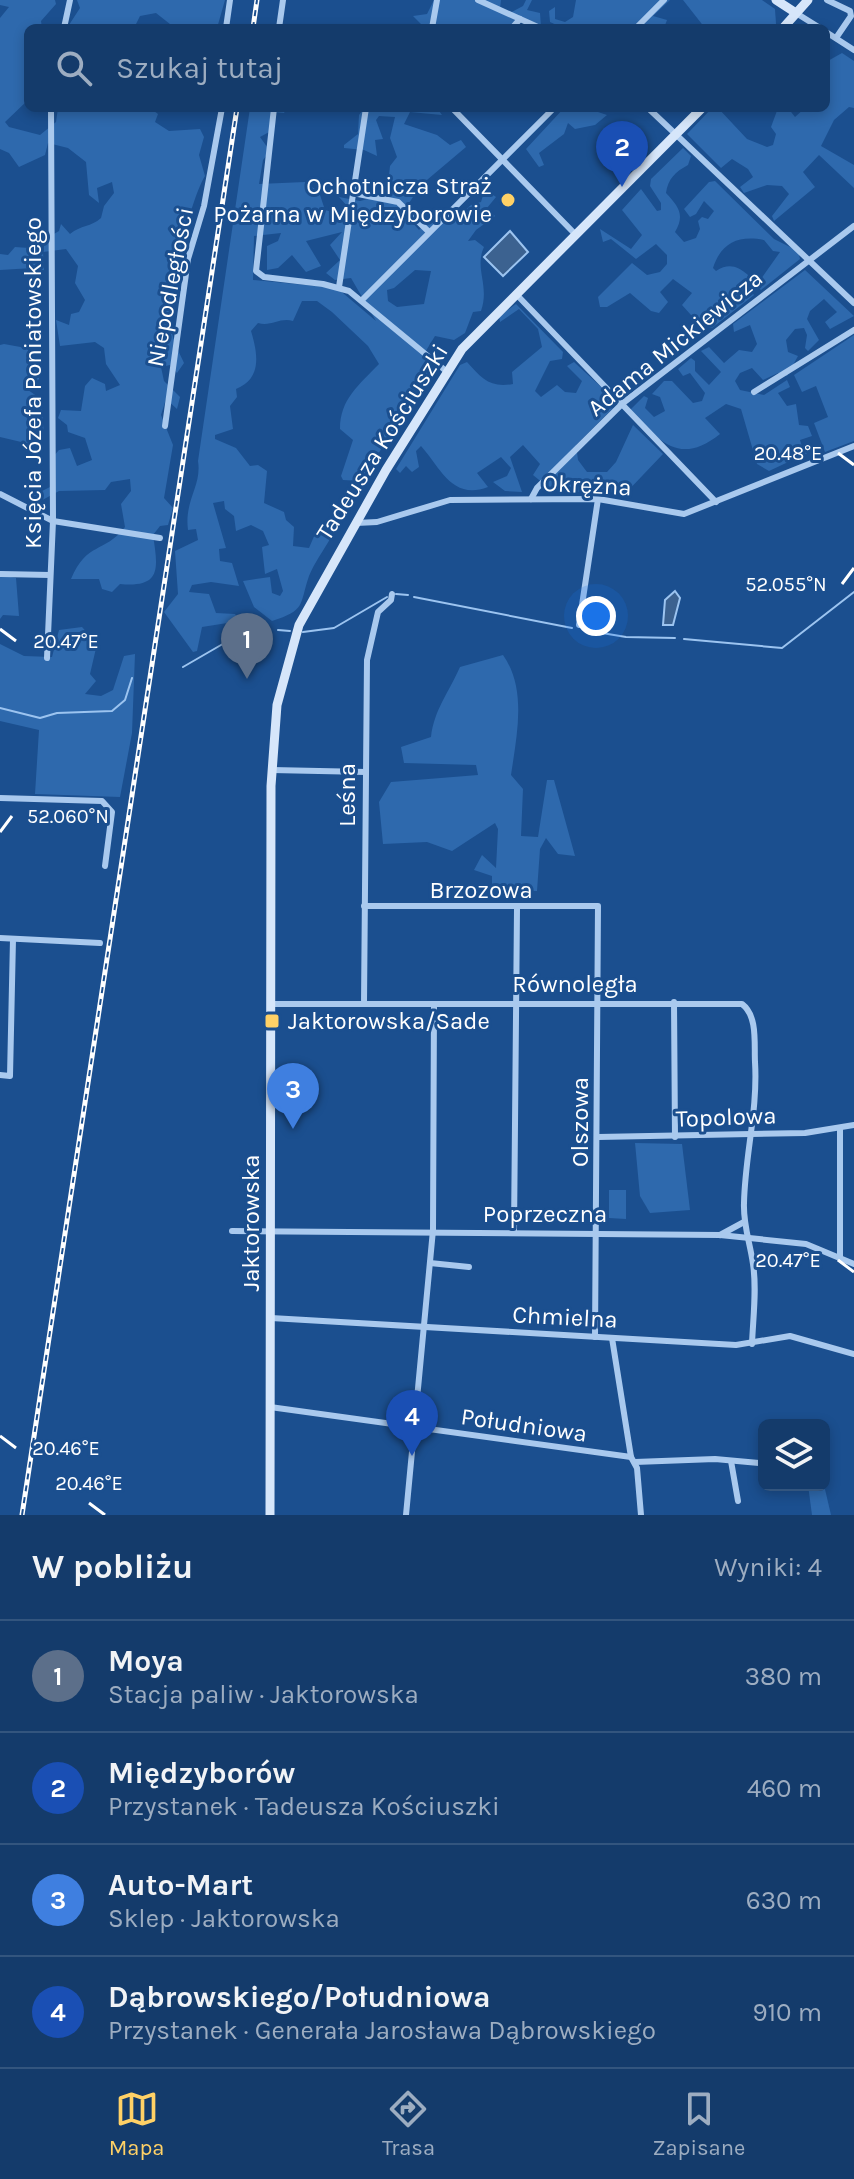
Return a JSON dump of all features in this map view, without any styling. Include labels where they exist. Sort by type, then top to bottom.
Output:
[{"type":"main road","points":[[776,0],[796,13]]},
{"type":"main road","points":[[786,24],[808,0]]},
{"type":"main road","name":"Tadeusza Kościuszki","points":[[291,645],[308,604],[446,371],[478,330],[698,112]]},
{"type":"main road","name":"Jaktorowska","points":[[270,1515],[272,770],[277,705],[291,645]]},
{"type":"street","points":[[65,24],[70,0]]},
{"type":"street","points":[[227,24],[230,0]]},
{"type":"street","points":[[280,24],[283,0]]},
{"type":"street","points":[[433,24],[437,0]]},
{"type":"street","points":[[478,0],[531,24]]},
{"type":"street","points":[[640,24],[664,0]]},
{"type":"street","points":[[828,0],[850,11],[851,16],[836,38]]},
{"type":"street","points":[[796,13],[814,24]]},
{"type":"street","points":[[516,24],[520,19]]},
{"type":"street","points":[[830,34],[854,50]]},
{"type":"street","name":"Księcia Józefa Poniatowskiego","points":[[47,658],[53,521],[51,112]]},
{"type":"street","name":"Niepodległości","points":[[165,426],[188,259],[204,206],[221,112]]},
{"type":"street","points":[[274,112],[256,267],[264,277],[339,287],[363,299],[446,371]]},
{"type":"street","points":[[339,287],[365,112]]},
{"type":"street","points":[[456,112],[575,234]]},
{"type":"street","points":[[363,299],[550,112]]},
{"type":"street","points":[[652,112],[810,258],[854,303]]},
{"type":"street","points":[[353,193],[398,202],[429,232]]},
{"type":"street","name":"Adama Mickiewicza","points":[[531,499],[537,488],[623,403],[854,226]]},
{"type":"street","points":[[515,293],[716,502]]},
{"type":"street","points":[[754,392],[854,330]]},
{"type":"street","name":"Okrężna","points":[[355,522],[377,522],[450,500],[598,499],[626,501],[677,514],[716,502],[854,446]]},
{"type":"street","points":[[0,494],[53,521],[160,538]]},
{"type":"street","points":[[579,625],[598,499]]},
{"type":"street","points":[[1,574],[50,575]]},
{"type":"street","name":"Leśna","points":[[364,1004],[367,660],[378,612],[391,600],[392,594]]},
{"type":"street","points":[[272,770],[366,772]]},
{"type":"street","points":[[0,798],[102,801],[109,805],[112,812],[105,866]]},
{"type":"street","name":"Brzozowa","points":[[364,906],[517,909],[598,906]]},
{"type":"street","name":"Olszowa","points":[[595,1337],[598,906]]},
{"type":"street","points":[[514,1232],[517,909]]},
{"type":"street","points":[[0,938],[100,943]]},
{"type":"street","points":[[0,1075],[10,1076],[13,939]]},
{"type":"street","points":[[674,1002],[675,1137]]},
{"type":"street","name":"Równoległa","points":[[272,1004],[742,1004],[751,1014],[756,1072],[744,1222],[754,1264],[752,1344]]},
{"type":"street","points":[[406,1515],[433,1230],[434,1004]]},
{"type":"street","name":"Topolowa","points":[[598,1137],[750,1135],[840,1130],[854,1125]]},
{"type":"street","points":[[840,1130],[840,1259]]},
{"type":"street","points":[[720,1235],[744,1222]]},
{"type":"street","name":"Poprzeczna","points":[[232,1231],[433,1230],[720,1235],[806,1244],[854,1264]]},
{"type":"street","points":[[430,1263],[469,1267]]},
{"type":"street","name":"Chmielna","points":[[271,1318],[752,1344],[790,1336],[854,1354]]},
{"type":"street","points":[[612,1338],[641,1515]]},
{"type":"street","name":"Południowa","points":[[270,1407],[633,1460],[758,1463]]},
{"type":"street","points":[[731,1461],[738,1501]]},
{"type":"shaded area","points":[[0,0],[55,0],[56,4],[41,24],[24,24],[24,104],[5,122],[9,127],[40,135],[56,122],[57,112],[155,112],[158,114],[155,122],[169,131],[200,129],[204,137],[199,155],[205,176],[186,227],[171,314],[172,333],[184,363],[177,373],[170,365],[161,367],[164,381],[180,397],[177,409],[166,399],[161,415],[173,445],[164,498],[173,508],[168,525],[160,526],[153,535],[156,566],[150,579],[144,583],[120,584],[112,592],[102,589],[99,579],[71,579],[83,559],[125,527],[121,504],[131,491],[130,479],[111,482],[105,490],[59,491],[35,504],[30,497],[52,486],[52,458],[59,450],[70,448],[77,466],[92,460],[85,438],[68,432],[67,425],[58,418],[61,410],[81,411],[85,386],[92,378],[105,384],[106,391],[120,385],[106,364],[104,348],[95,342],[60,346],[56,320],[69,325],[71,314],[79,312],[85,300],[75,283],[78,266],[66,249],[43,252],[44,270],[39,271],[33,268],[0,270],[0,254],[8,255],[15,247],[43,249],[47,238],[59,231],[61,224],[70,234],[97,221],[114,193],[112,182],[97,188],[99,203],[89,195],[86,162],[68,148],[48,143],[45,155],[19,167],[9,153],[0,149],[0,18],[9,7],[0,5]]},
{"type":"shaded area","points":[[77,0],[225,0],[218,24],[170,24],[156,13],[140,16],[136,24],[70,24],[80,8]]},
{"type":"shaded area","points":[[434,0],[501,0],[500,9],[508,14],[523,6],[526,0],[532,0],[527,10],[540,13],[541,24],[519,21],[516,24],[421,24],[413,16],[427,14]]},
{"type":"shaded area","points":[[576,0],[670,0],[653,16],[667,20],[666,24],[554,24],[550,22],[549,11],[555,7],[555,19],[565,22],[573,17]]},
{"type":"shaded area","points":[[683,0],[762,0],[775,9],[776,24],[702,24]]},
{"type":"shaded area","points":[[842,53],[854,61],[854,108],[849,107],[834,120],[821,146],[854,165],[854,188],[819,155],[803,172],[815,187],[774,221],[772,216],[789,194],[782,186],[767,185],[744,193],[740,187],[753,177],[748,169],[732,159],[721,168],[687,134],[708,112],[722,112],[747,139],[767,147],[773,145],[776,134],[771,127],[777,112],[791,112],[795,117],[801,112],[830,112],[830,60]]},
{"type":"shaded area","points":[[249,112],[272,112],[271,131],[260,137],[270,151],[263,160],[259,184],[305,182],[319,192],[325,210],[337,213],[348,207],[339,197],[360,201],[387,194],[390,166],[397,157],[390,138],[395,117],[379,116],[376,120],[383,139],[375,140],[377,156],[364,150],[344,148],[358,134],[361,112],[410,112],[404,124],[437,135],[450,145],[461,140],[466,147],[421,185],[403,212],[419,230],[439,210],[451,222],[471,205],[481,202],[485,189],[496,197],[487,208],[495,216],[476,230],[468,241],[475,240],[484,247],[481,255],[484,293],[481,311],[473,312],[465,333],[454,340],[435,336],[424,354],[433,367],[361,481],[343,480],[341,476],[353,440],[340,429],[347,401],[379,364],[368,346],[317,301],[302,301],[293,321],[258,323],[251,331],[256,357],[254,372],[244,385],[236,389],[237,397],[230,406],[233,429],[215,435],[215,439],[236,448],[250,466],[258,465],[267,471],[264,503],[284,512],[286,520],[294,527],[293,546],[309,548],[318,527],[331,537],[311,571],[300,606],[291,614],[272,621],[254,607],[243,581],[270,577],[272,593],[280,596],[283,591],[277,569],[265,574],[262,547],[269,545],[263,531],[251,525],[236,531],[234,516],[225,509],[224,501],[213,503],[226,548],[219,549],[220,561],[232,563],[239,586],[211,582],[192,585],[189,592],[209,594],[216,613],[235,614],[240,621],[202,627],[197,651],[193,652],[164,612],[178,594],[175,551],[198,540],[196,529],[188,530],[187,519],[199,470]],"holes":[[[342,232],[330,245],[340,260],[326,273],[335,280],[351,278],[376,321],[337,288],[253,280],[254,236],[281,233],[278,241],[267,246],[267,270],[278,268],[292,255],[306,272],[321,266],[306,241]],[[415,270],[431,271],[424,304],[397,307],[388,301],[387,290],[394,288]]]},
{"type":"shaded area","points":[[410,112],[440,112],[442,115]]},
{"type":"shaded area","points":[[560,112],[598,112],[607,115],[595,125],[575,129],[568,123],[564,134],[539,153],[544,165],[539,167],[526,149]]},
{"type":"shaded area","points":[[683,148],[691,156],[688,165],[673,176],[666,193],[679,211],[680,221],[675,232],[684,242],[696,238],[700,229],[698,221],[702,217],[708,219],[714,211],[704,201],[696,214],[690,217],[684,209],[709,182],[715,181],[774,239],[798,251],[800,259],[761,290],[756,286],[780,252],[773,251],[764,240],[755,239],[739,240],[726,247],[713,268],[716,271],[733,267],[744,272],[748,275],[746,286],[754,295],[712,328],[700,325],[682,305],[692,293],[673,279],[660,292],[668,302],[659,313],[651,311],[630,293],[607,307],[600,307],[598,297],[632,263],[647,275],[660,272],[667,264],[667,255],[656,244],[636,259],[611,239],[603,242],[600,229],[631,249],[642,235],[622,210],[641,189],[657,211],[661,210],[661,203],[650,186],[651,179]]},
{"type":"shaded area","points":[[510,231],[528,252],[503,276],[484,257]]},
{"type":"shaded area","points":[[805,270],[854,316],[830,329],[825,322],[837,312],[824,299],[810,311],[807,319],[819,340],[808,351],[805,348],[807,335],[804,328],[795,329],[786,340],[788,352],[798,356],[787,376],[778,373],[763,380],[752,368],[740,373],[735,381],[740,390],[764,395],[787,380],[790,387],[778,393],[787,406],[796,404],[799,425],[808,426],[812,436],[800,440],[803,450],[813,445],[816,449],[769,471],[757,464],[741,409],[726,404],[705,418],[720,434],[706,443],[682,449],[661,440],[630,410],[644,396],[648,398],[645,408],[654,417],[665,411],[660,397],[652,394],[664,381],[672,381],[693,403],[702,401],[705,393],[690,373],[683,376],[678,369],[691,358],[695,361],[695,371],[709,385],[721,372],[701,351],[709,347],[724,363],[739,350],[752,352],[757,344],[750,325],[734,332],[733,324]]},
{"type":"shaded area","points":[[516,304],[563,352],[562,359],[550,361],[535,391],[541,397],[557,385],[565,392],[576,393],[582,381],[567,366],[574,362],[612,397],[613,408],[576,445],[578,460],[587,472],[607,472],[616,462],[633,425],[663,454],[622,497],[591,484],[579,492],[572,487],[550,489],[533,475],[540,464],[523,445],[510,457],[522,492],[505,491],[493,482],[507,476],[511,468],[501,457],[477,473],[488,487],[476,490],[456,486],[448,480],[421,446],[416,451],[419,467],[412,472],[406,466],[400,473],[396,469],[460,365],[467,362],[492,383],[513,384],[512,372],[542,347],[538,329],[519,309],[500,322],[499,316]]},
{"type":"shaded area","points":[[854,335],[854,441],[825,452],[814,423],[828,417],[816,386],[802,392],[794,375]]},
{"type":"shaded area","points":[[0,345],[26,348],[40,362],[39,379],[28,390],[41,399],[44,435],[34,445],[0,437]]},
{"type":"shaded area","points":[[0,575],[16,578],[19,616],[3,615],[0,619]]},
{"type":"shaded area","points":[[675,591],[680,598],[673,625],[663,625],[665,600]]},
{"type":"shaded area","points":[[82,627],[97,644],[90,674],[96,681],[85,694],[101,696],[113,690],[124,656],[135,654],[132,733],[120,797],[35,794],[39,730],[0,721],[0,644],[24,656],[52,657],[59,630]]},
{"type":"shaded area","points":[[503,655],[518,697],[511,775],[523,789],[521,836],[538,837],[547,780],[554,780],[575,856],[558,854],[546,838],[540,849],[537,891],[492,890],[492,876],[474,870],[482,855],[496,868],[498,829],[495,823],[452,851],[427,842],[383,844],[379,802],[391,782],[478,775],[476,765],[404,763],[401,747],[431,737],[439,710],[460,667]]},
{"type":"shaded area","points":[[635,1143],[682,1144],[690,1210],[650,1213],[640,1196]]},
{"type":"shaded area","points":[[609,1190],[626,1190],[626,1219],[609,1218]]},
{"type":"shaded area","points":[[809,1491],[825,1491],[831,1515],[812,1515]]},
{"type":"waterway","points":[[684,639],[782,648],[854,592]]},
{"type":"waterway","points":[[396,594],[408,595]]},
{"type":"waterway","points":[[303,632],[334,628],[387,597]]},
{"type":"waterway","points":[[414,597],[572,628]]},
{"type":"waterway","points":[[183,667],[240,634],[269,630]]},
{"type":"waterway","points":[[278,630],[290,631]]},
{"type":"waterway","points":[[584,630],[626,637],[675,638]]},
{"type":"waterway","points":[[0,708],[40,718],[57,713],[112,711],[125,700],[132,678]]},
{"type":"railway","points":[[254,24],[257,0]]},
{"type":"railway","points":[[22,1515],[236,112]]},
{"type":"place","name":"Międzyborów","points":[[622,187]]},
{"type":"place","name":"Ochotnicza Straż Pożarna w Międzyborowie","points":[[508,200]]},
{"type":"place","name":"Moya","points":[[247,679]]},
{"type":"place","name":"Jaktorowska/Sade","points":[[272,1021]]},
{"type":"place","name":"Auto-Mart","points":[[293,1129]]},
{"type":"place","name":"Dąbrowskiego/Południowa","points":[[412,1456]]}]
